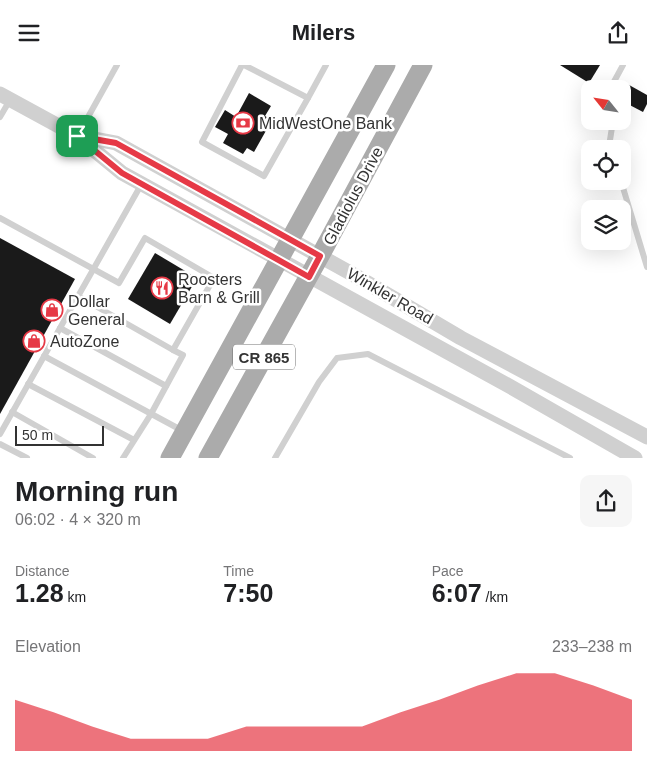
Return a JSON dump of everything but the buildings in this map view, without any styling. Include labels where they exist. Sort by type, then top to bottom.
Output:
[{"type":"main road","name":"Gladiolus Drive","points":[[170,458],[291,241],[386,65]]},
{"type":"main road","name":"Gladiolus Drive","points":[[208,458],[309,277],[423,65]]},
{"type":"street","name":"Winkler Road","points":[[5,96],[77,136],[122,173],[141,184],[511,387],[636,458]]},
{"type":"street","name":"Winkler Road","points":[[77,136],[116,143],[320,256],[461,338],[647,438]]},
{"type":"street","points":[[636,458],[647,438]]},
{"type":"lane","points":[[77,136],[117,65]]},
{"type":"lane","points":[[308,98],[243,65],[202,142],[264,176],[308,98],[326,65]]},
{"type":"lane","points":[[615,80],[623,65]]},
{"type":"lane","points":[[0,117],[5,96]]},
{"type":"lane","points":[[0,434],[141,184]]},
{"type":"lane","points":[[624,190],[647,267]]},
{"type":"lane","points":[[0,217],[119,283],[145,239],[214,278],[173,350]]},
{"type":"lane","points":[[78,296],[183,355],[151,414],[123,458]]},
{"type":"lane","points":[[60,328],[166,386]]},
{"type":"lane","points":[[276,458],[319,382],[337,358],[368,354],[570,458]]},
{"type":"lane","points":[[44,356],[184,431]]},
{"type":"lane","points":[[28,384],[134,441]]},
{"type":"lane","points":[[12,412],[93,458]]},
{"type":"lane","points":[[0,444],[27,458]]},
{"type":"place","name":"MidWestOne Bank","points":[[243,123]]},
{"type":"place","name":"Roosters Barn & Grill","points":[[162,288]]},
{"type":"place","name":"Dollar General","points":[[52,310]]},
{"type":"place","name":"AutoZone","points":[[34,341]]},
{"type":"route","points":[[77,136],[116,143],[320,256],[309,277],[122,173],[77,136]]}]
